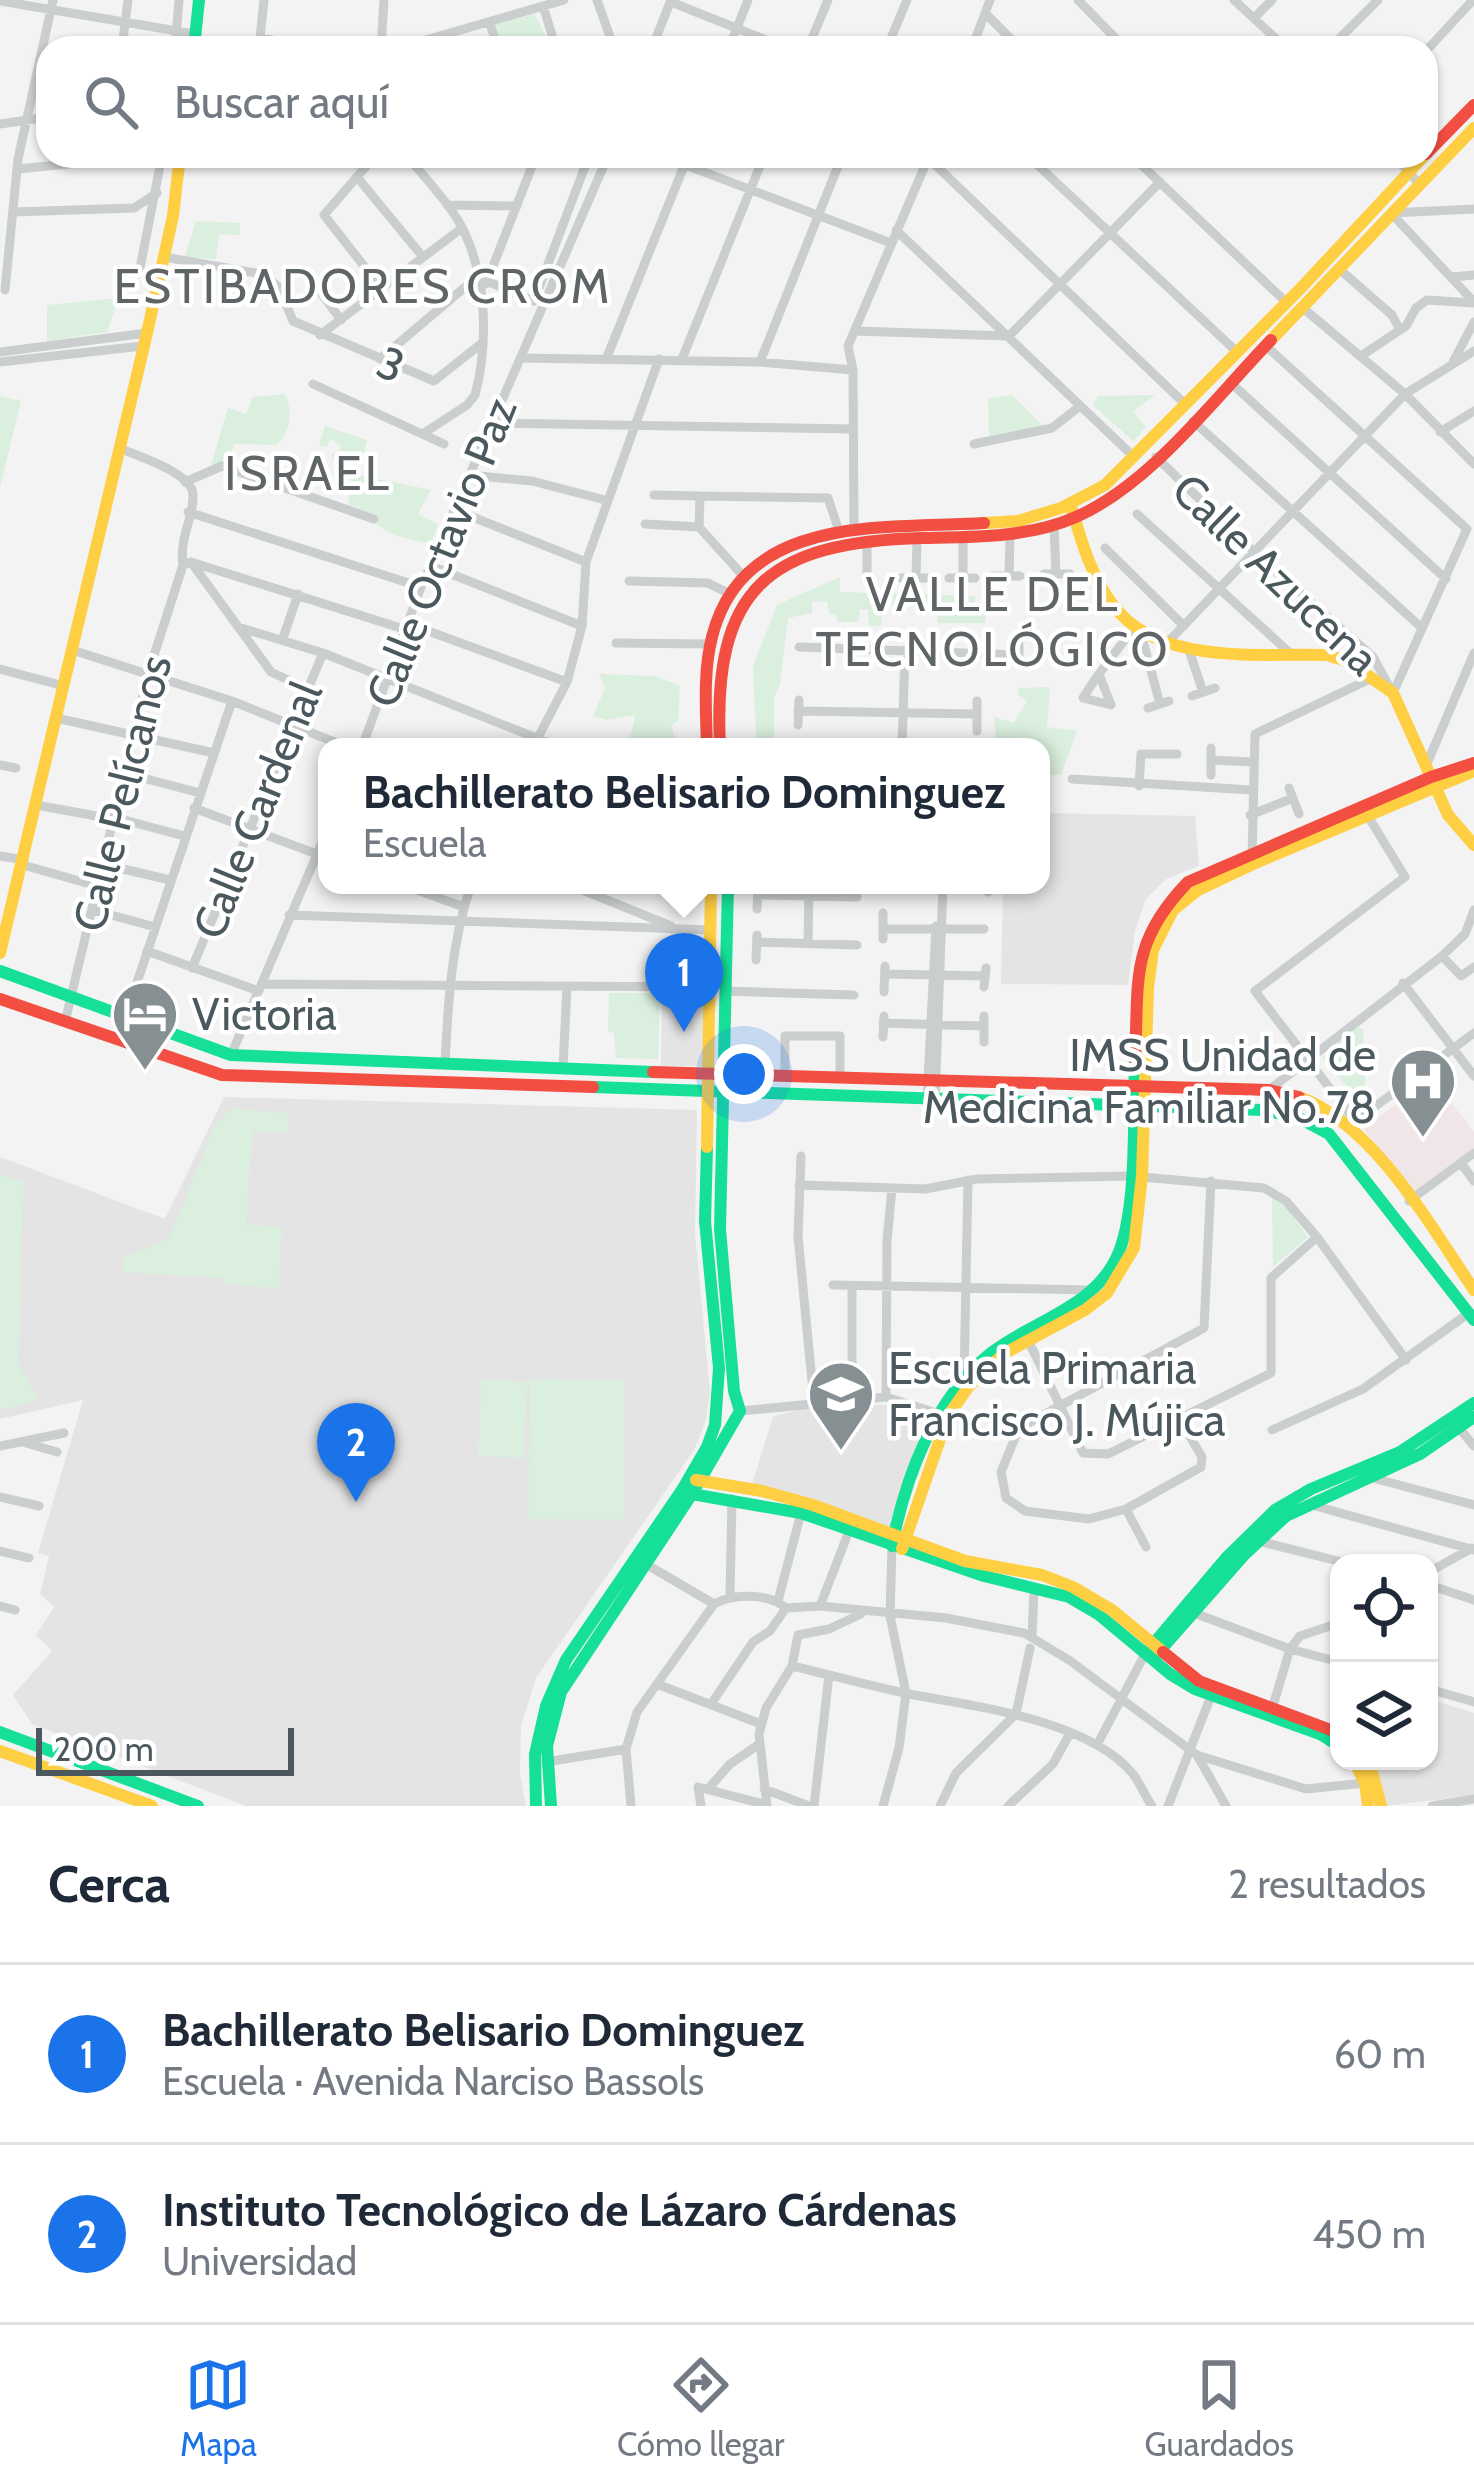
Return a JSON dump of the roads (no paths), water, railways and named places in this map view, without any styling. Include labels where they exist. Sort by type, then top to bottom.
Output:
[{"type":"street","points":[[123,36],[128,0]]},
{"type":"street","points":[[176,36],[179,0]]},
{"type":"street","points":[[195,36],[199,0]]},
{"type":"street","points":[[260,36],[264,0]]},
{"type":"street","points":[[382,36],[384,0]]},
{"type":"street","points":[[458,36],[564,0]]},
{"type":"street","points":[[597,0],[610,36]]},
{"type":"street","points":[[733,36],[748,0]]},
{"type":"street","points":[[813,36],[828,0]]},
{"type":"street","points":[[892,36],[908,0]]},
{"type":"street","points":[[976,36],[990,0]]},
{"type":"street","points":[[1078,0],[1113,36]]},
{"type":"street","points":[[1234,0],[1273,36]]},
{"type":"street","points":[[1254,18],[1271,0]]},
{"type":"street","points":[[1342,36],[1378,0]]},
{"type":"street","points":[[1438,38],[1473,0]]},
{"type":"street","points":[[0,1],[52,5],[185,36]]},
{"type":"street","points":[[657,36],[671,1],[756,36]]},
{"type":"street","points":[[47,36],[52,5]]},
{"type":"street","points":[[543,6],[552,36]]},
{"type":"street","points":[[985,13],[1008,36]]},
{"type":"street","points":[[490,24],[494,36]]},
{"type":"street","points":[[5,290],[17,169],[36,87]]},
{"type":"street","points":[[1438,142],[1474,105]]},
{"type":"street","points":[[0,124],[36,118]]},
{"type":"street","points":[[1438,165],[1474,128]]},
{"type":"street","points":[[1458,144],[1474,144]]},
{"type":"street","points":[[17,169],[36,167]]},
{"type":"street","points":[[139,273],[160,168]]},
{"type":"street","points":[[0,953],[145,339],[178,168]]},
{"type":"street","points":[[365,168],[324,215],[382,289]]},
{"type":"street","points":[[417,168],[462,228],[482,281],[482,343],[475,395],[424,433]]},
{"type":"street","points":[[380,358],[482,281],[531,168]]},
{"type":"street","points":[[482,281],[533,301],[585,168]]},
{"type":"street","name":"Calle Octavio Paz","points":[[366,738],[454,510],[603,168]]},
{"type":"street","points":[[607,357],[684,168]]},
{"type":"street","points":[[699,168],[891,243]]},
{"type":"street","points":[[682,359],[759,168]]},
{"type":"street","points":[[760,362],[837,168]]},
{"type":"street","points":[[854,529],[853,370],[848,346],[923,168]]},
{"type":"street","points":[[939,168],[1185,404]]},
{"type":"street","points":[[1040,168],[1237,352]]},
{"type":"street","points":[[1145,168],[1286,302]]},
{"type":"street","points":[[1405,168],[1419,184]]},
{"type":"street","points":[[707,738],[704,667],[708,644],[730,594],[754,567],[797,541],[839,531],[1018,521],[1070,503],[1105,484],[1412,168]]},
{"type":"street","points":[[719,738],[722,654],[732,621],[750,593],[798,556],[833,545],[1010,537],[1074,518],[1102,504],[1193,421],[1435,168]]},
{"type":"street","points":[[357,177],[423,257]]},
{"type":"street","points":[[855,331],[1009,336],[1160,182]]},
{"type":"street","points":[[13,212],[134,208],[157,194]]},
{"type":"street","points":[[447,205],[517,206]]},
{"type":"street","points":[[1391,213],[1474,209]]},
{"type":"street","points":[[1391,213],[1474,303]]},
{"type":"street","points":[[152,220],[171,224]]},
{"type":"street","points":[[320,335],[462,228]]},
{"type":"street","points":[[896,230],[1132,457]]},
{"type":"street","name":"3","points":[[163,257],[262,274],[279,287],[293,321],[434,381],[482,343]]},
{"type":"street","points":[[1338,268],[1396,318],[1400,330]]},
{"type":"street","points":[[305,272],[340,320]]},
{"type":"street","points":[[1451,277],[1474,275]]},
{"type":"street","points":[[1361,356],[1400,330],[1426,300],[1474,303]]},
{"type":"street","points":[[1303,308],[1405,394],[1474,464]]},
{"type":"street","points":[[1450,366],[1474,322]]},
{"type":"street","points":[[0,352],[145,339]]},
{"type":"street","points":[[0,362],[145,339]]},
{"type":"street","points":[[1266,346],[1467,529],[1393,693]]},
{"type":"street","points":[[1168,642],[1405,394],[1474,351]]},
{"type":"street","points":[[520,358],[682,359],[853,370]]},
{"type":"street","points":[[539,738],[567,682],[582,626],[586,562],[658,359]]},
{"type":"street","points":[[1230,382],[1446,579]]},
{"type":"street","points":[[313,384],[444,444]]},
{"type":"street","points":[[974,444],[1052,428],[1080,406]]},
{"type":"street","points":[[1441,432],[1474,412]]},
{"type":"street","points":[[1193,421],[1422,628]]},
{"type":"street","points":[[491,423],[852,429]]},
{"type":"street","points":[[119,448],[176,473],[185,482],[222,466],[374,519]]},
{"type":"street","name":"Calle Azucena","points":[[1156,457],[1373,657],[1393,693]]},
{"type":"street","points":[[469,475],[532,481],[605,500]]},
{"type":"street","name":"Calle Pelícanos","points":[[65,1022],[148,674],[187,563],[193,495],[185,482]]},
{"type":"street","points":[[654,495],[828,498],[839,531]]},
{"type":"street","points":[[670,525],[675,496]]},
{"type":"street","points":[[700,496],[699,527],[745,578]]},
{"type":"street","points":[[1070,503],[1100,582],[1137,629],[1159,704]]},
{"type":"street","points":[[454,510],[586,562]]},
{"type":"street","points":[[188,512],[422,587]]},
{"type":"street","points":[[1137,514],[1290,653]]},
{"type":"street","points":[[645,524],[699,527]]},
{"type":"street","points":[[1054,525],[1050,574],[1070,574]]},
{"type":"street","points":[[993,576],[1015,576],[1010,537]]},
{"type":"street","points":[[963,578],[964,538]]},
{"type":"street","points":[[902,578],[922,578],[917,540]]},
{"type":"street","points":[[867,543],[867,579]]},
{"type":"street","points":[[1105,548],[1184,626]]},
{"type":"street","points":[[187,563],[408,627],[567,682]]},
{"type":"street","points":[[187,563],[272,672],[306,688]]},
{"type":"street","points":[[431,566],[582,626]]},
{"type":"street","points":[[950,578],[975,578]]},
{"type":"street","points":[[629,580],[708,583],[730,594]]},
{"type":"street","points":[[283,638],[298,594]]},
{"type":"street","points":[[236,627],[322,653],[524,738]]},
{"type":"street","points":[[1137,629],[1188,647],[1328,655],[1372,678],[1393,693],[1448,815],[1474,845]]},
{"type":"street","points":[[1099,674],[1137,629]]},
{"type":"street","points":[[616,643],[708,644]]},
{"type":"street","points":[[800,646],[1019,654]]},
{"type":"street","points":[[1188,647],[1203,692]]},
{"type":"street","points":[[72,650],[232,701],[326,738]]},
{"type":"street","points":[[902,738],[905,650]]},
{"type":"street","name":"Calle Cardenal","points":[[192,968],[322,653]]},
{"type":"street","points":[[1252,860],[1368,816],[1430,777],[1474,653]]},
{"type":"street","points":[[0,669],[64,686]]},
{"type":"street","points":[[1252,860],[1255,734],[1372,678]]},
{"type":"street","points":[[124,1018],[232,701]]},
{"type":"street","points":[[977,701],[977,731]]},
{"type":"street","points":[[798,724],[798,705],[903,714],[977,714]]},
{"type":"street","points":[[56,718],[214,753]]},
{"type":"street","points":[[1139,785],[1141,754],[1177,754]]},
{"type":"street","points":[[1211,775],[1211,754],[1253,762]]},
{"type":"street","points":[[0,765],[16,769]]},
{"type":"street","points":[[883,1806],[899,1748],[906,1693],[890,1616],[892,1567],[940,1414],[964,1379],[1002,1345],[1085,1310],[1107,1292],[1134,1248],[1139,1089],[1153,950],[1162,927],[1173,910],[1198,890],[1252,860],[1430,777],[1474,767]]},
{"type":"street","points":[[124,773],[200,793]]},
{"type":"street","points":[[1072,779],[1251,790]]},
{"type":"street","points":[[1250,815],[1291,793],[1299,814]]},
{"type":"street","points":[[36,805],[184,836]]},
{"type":"street","points":[[194,808],[318,855]]},
{"type":"street","points":[[1368,816],[1405,877],[1255,991],[1308,1057],[1474,1290]]},
{"type":"street","points":[[0,856],[98,886]]},
{"type":"street","points":[[231,1055],[289,915],[318,863]]},
{"type":"street","points":[[102,864],[170,880]]},
{"type":"street","points":[[428,894],[464,907]]},
{"type":"street","points":[[445,1065],[448,983],[468,894]]},
{"type":"street","points":[[592,894],[677,928]]},
{"type":"street","points":[[711,894],[718,989]]},
{"type":"street","points":[[536,1806],[542,1733],[559,1671],[740,1411],[720,1229],[716,1092],[718,989],[727,894]]},
{"type":"street","points":[[758,894],[758,909]]},
{"type":"street","points":[[808,944],[809,894]]},
{"type":"street","points":[[931,1100],[940,894]]},
{"type":"street","points":[[93,910],[155,927]]},
{"type":"street","points":[[1269,1090],[1442,956],[1465,934],[1474,910]]},
{"type":"street","points":[[883,914],[883,934],[984,926],[983,944]]},
{"type":"street","points":[[289,915],[711,930]]},
{"type":"street","points":[[756,961],[757,939],[857,942],[857,959]]},
{"type":"street","points":[[147,951],[261,988],[448,983],[854,995]]},
{"type":"street","points":[[1442,956],[1461,976],[1474,967]]},
{"type":"street","points":[[884,992],[885,970],[985,977]]},
{"type":"street","points":[[0,971],[231,1055],[1269,1090],[1308,1100],[1352,1124]]},
{"type":"street","points":[[1403,983],[1474,1076]]},
{"type":"street","points":[[563,1068],[567,987]]},
{"type":"street","points":[[0,999],[222,1075],[1139,1105],[1262,1110],[1299,1118],[1329,1134],[1471,1317],[1363,1389],[1272,1430]]},
{"type":"street","points":[[883,1037],[884,1019],[934,1024],[984,1021],[984,1042]]},
{"type":"street","points":[[1352,1124],[1474,1033]]},
{"type":"street","points":[[785,1075],[785,1036],[839,1036],[840,1077]]},
{"type":"street","points":[[487,1085],[488,1067]]},
{"type":"street","points":[[551,1806],[542,1733],[561,1692],[690,1486],[715,1426],[717,1368],[705,1219],[716,1092]]},
{"type":"street","points":[[1409,1201],[1474,1153]]},
{"type":"street","points":[[801,1156],[798,1236],[814,1402]]},
{"type":"street","points":[[1461,1163],[1474,1181]]},
{"type":"street","points":[[898,1543],[948,1416],[984,1370],[1096,1290],[1120,1255],[1137,1176]]},
{"type":"street","points":[[799,1186],[925,1190],[968,1180],[1137,1176],[1269,1191],[1286,1201],[1317,1237],[1406,1360]]},
{"type":"street","points":[[964,1379],[968,1180]]},
{"type":"street","points":[[1180,1418],[1202,1457],[1201,1467],[1126,1509],[1089,1519],[1060,1517],[1025,1511],[1006,1498],[1001,1472],[1019,1428],[1204,1328],[1211,1181]]},
{"type":"street","points":[[886,1397],[892,1188]]},
{"type":"street","points":[[1026,1336],[1084,1453],[1108,1454],[1271,1372],[1270,1279],[1317,1237]]},
{"type":"street","points":[[1458,1267],[1474,1257]]},
{"type":"street","points":[[833,1285],[1096,1290]]},
{"type":"street","points":[[852,1287],[852,1398]]},
{"type":"street","points":[[717,1368],[732,1367]]},
{"type":"street","points":[[740,1411],[886,1397],[940,1414]]},
{"type":"street","points":[[1097,1745],[1138,1670],[1227,1557],[1276,1510],[1400,1452],[1474,1403]]},
{"type":"street","points":[[1153,1652],[1286,1516],[1420,1454],[1474,1417]]},
{"type":"street","points":[[1459,1428],[1474,1446]]},
{"type":"street","points":[[0,1446],[64,1433]]},
{"type":"street","points":[[20,1442],[57,1453]]},
{"type":"street","points":[[1370,1477],[1474,1505]]},
{"type":"street","points":[[690,1486],[762,1491],[814,1505],[984,1576],[1070,1597],[1123,1626]]},
{"type":"street","points":[[690,1486],[965,1561],[1042,1575],[1096,1599],[1210,1696],[1330,1727]]},
{"type":"street","points":[[0,1497],[39,1506]]},
{"type":"street","points":[[730,1595],[732,1499]]},
{"type":"street","points":[[1308,1504],[1473,1548]]},
{"type":"street","points":[[1126,1509],[1146,1547]]},
{"type":"street","points":[[703,1788],[767,1805],[758,1745],[766,1708],[792,1666],[789,1618],[801,1513]]},
{"type":"street","points":[[820,1606],[849,1531]]},
{"type":"street","points":[[1258,1541],[1330,1559]]},
{"type":"street","points":[[1438,1566],[1473,1548]]},
{"type":"street","points":[[0,1551],[29,1558]]},
{"type":"street","points":[[644,1563],[714,1604]]},
{"type":"street","points":[[940,1806],[956,1773],[1016,1714],[1031,1643],[1034,1587]]},
{"type":"street","points":[[1438,1588],[1474,1600]]},
{"type":"street","points":[[631,1806],[626,1749],[637,1712],[714,1604],[730,1595]]},
{"type":"street","points":[[730,1595],[829,1629],[866,1612]]},
{"type":"street","points":[[0,1606],[15,1610]]},
{"type":"street","points":[[711,1704],[753,1642],[789,1618],[820,1606],[946,1618],[1024,1633],[1031,1643],[1192,1752],[1306,1789],[1365,1784]]},
{"type":"street","points":[[1194,1613],[1330,1659]]},
{"type":"street","points":[[1318,1618],[1330,1622]]},
{"type":"street","points":[[1271,1709],[1290,1649],[1300,1636],[1330,1626]]},
{"type":"street","points":[[1153,1652],[1244,1704],[1330,1740]]},
{"type":"street","points":[[792,1666],[1016,1714],[1097,1745],[1134,1775],[1152,1806]]},
{"type":"street","points":[[764,1789],[811,1806],[829,1675]]},
{"type":"street","points":[[1438,1689],[1472,1701],[1474,1683]]},
{"type":"street","points":[[657,1684],[761,1724]]},
{"type":"street","points":[[1168,1806],[1210,1696]]},
{"type":"street","points":[[152,1806],[0,1750],[3,1733],[197,1806]]},
{"type":"street","points":[[1008,1806],[1053,1764],[1070,1735]]},
{"type":"street","points":[[700,1806],[703,1788],[758,1745]]},
{"type":"street","points":[[546,1762],[626,1749]]},
{"type":"street","points":[[1192,1752],[1226,1806]]},
{"type":"street","points":[[1358,1770],[1368,1806]]},
{"type":"street","points":[[1371,1770],[1381,1806]]},
{"type":"street","points":[[1135,1806],[1141,1789]]},
{"type":"street","points":[[1432,1806],[1471,1802]]},
{"type":"place","name":"Bachillerato Belisario Dominguez","points":[[684,1032]]},
{"type":"place","name":"Victoria","points":[[145,1073]]},
{"type":"place","name":"IMSS Unidad de Medicina Familiar No.78","points":[[1423,1140]]},
{"type":"place","name":"Escuela Primaria Francisco J. Mújica","points":[[841,1453]]},
{"type":"place","name":"Instituto Tecnológico de Lázaro Cárdenas","points":[[356,1502]]},
{"type":"district","name":"ESTIBADORES CROM","points":[[363,286]]},
{"type":"district","name":"ISRAEL","points":[[308,473]]},
{"type":"district","name":"VALLE DEL TECNOLÓGICO","points":[[993,622]]}]
